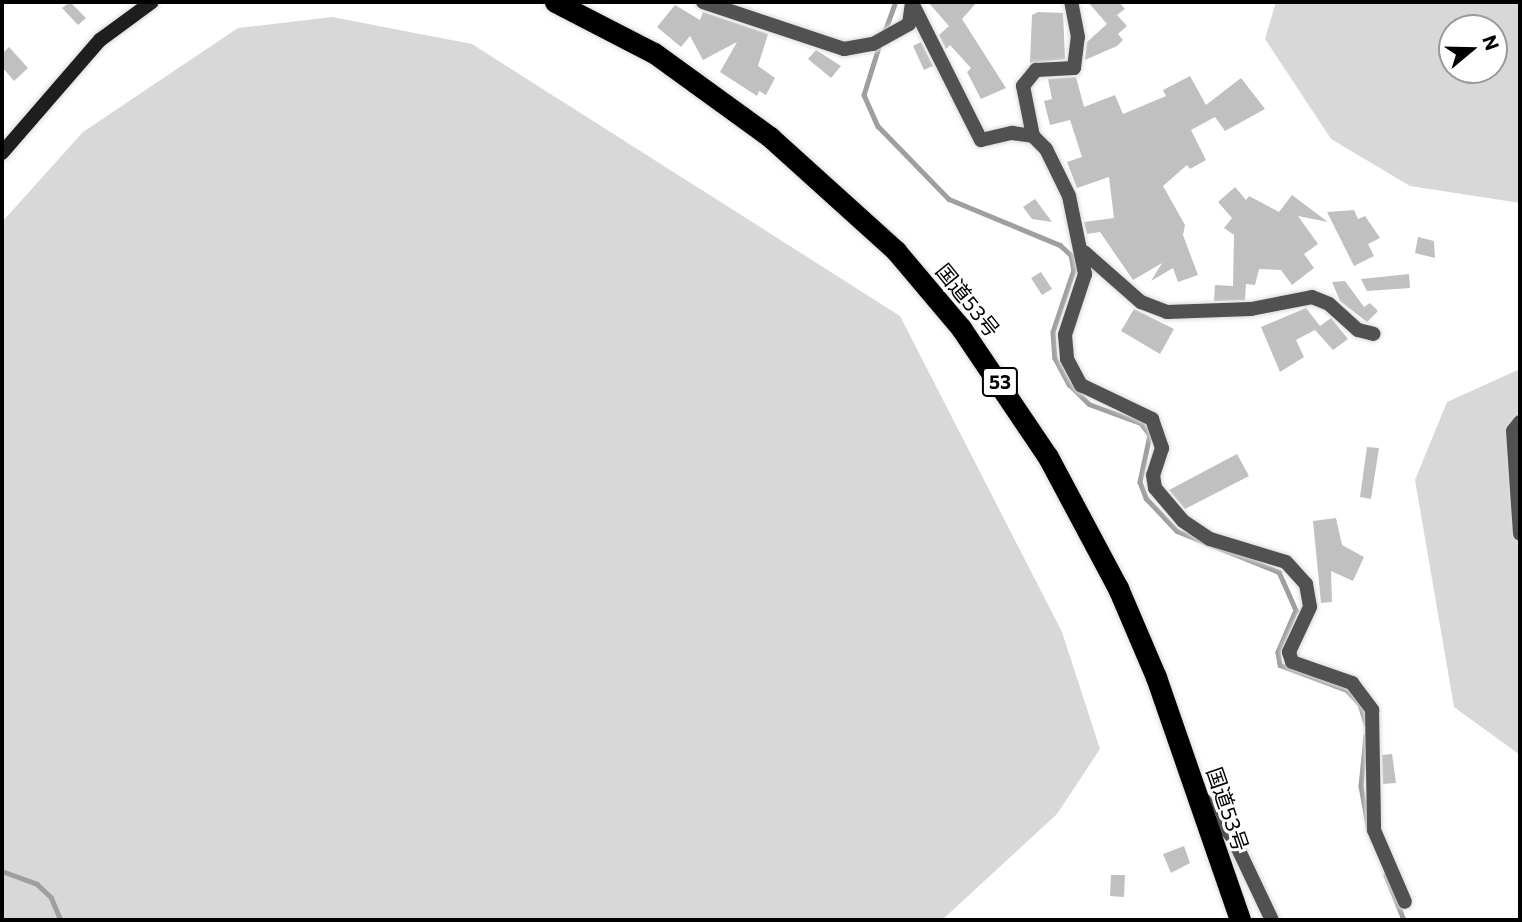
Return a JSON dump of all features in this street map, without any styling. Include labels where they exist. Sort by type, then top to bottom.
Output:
[{"type":"highway","name":"国道53号","points":[[555,2],[654,53],[770,137],[854,211],[933,292],[1020,412],[1090,533],[1139,633],[1240,920]]},
{"type":"street","points":[[2,153],[100,40],[152,2]]},
{"type":"street","points":[[703,2],[844,49],[873,44],[909,24],[913,4]]},
{"type":"street","points":[[1071,2],[1078,37],[1074,68],[1036,71],[1023,86],[1033,136],[1046,149],[1069,196],[1074,234],[1084,251],[1141,302],[1167,312],[1251,310],[1312,297],[1329,304],[1358,330],[1374,334]]},
{"type":"street","points":[[913,4],[981,140],[1012,133],[1033,136]]},
{"type":"street","points":[[1084,251],[1084,274],[1065,335],[1067,359],[1081,385],[1095,396],[1152,419],[1162,447],[1153,475],[1155,488],[1182,521],[1210,539],[1286,562],[1306,584],[1310,607],[1292,644],[1292,662],[1352,683],[1372,710],[1374,830],[1405,902]]},
{"type":"street","points":[[1520,422],[1513,431],[1520,534]]},
{"type":"street","points":[[1193,785],[1233,838],[1272,920]]},
{"type":"shaded area","points":[[1276,2],[1520,2],[1520,203],[1410,186],[1331,139],[1265,39]]},
{"type":"shaded area","points":[[332,17],[472,44],[900,316],[1062,632],[1100,749],[1057,814],[942,920],[2,920],[2,222],[83,132],[238,28]]},
{"type":"shaded area","points":[[1520,369],[1520,755],[1454,707],[1415,480],[1447,402]]},
{"type":"building","points":[[70,2],[86,18],[78,25],[62,8]]},
{"type":"building","points":[[928,2],[977,2],[962,19],[1006,88],[981,99],[967,72],[971,68],[950,45],[946,49],[939,35],[949,26]]},
{"type":"building","points":[[1088,2],[1119,2],[1125,9],[1117,15],[1127,26],[1118,34],[1123,40],[1117,46],[1085,60],[1087,42],[1107,24]]},
{"type":"building","points":[[675,5],[700,20],[703,12],[768,34],[758,66],[775,78],[766,95],[759,91],[757,96],[720,72],[737,42],[703,60],[690,36],[681,47],[657,27]]},
{"type":"building","points":[[1038,12],[1063,13],[1065,59],[1030,63],[1032,15]]},
{"type":"building","points":[[921,42],[933,66],[924,70],[913,46]]},
{"type":"building","points":[[9,47],[28,68],[14,81],[2,67],[2,54]]},
{"type":"building","points":[[816,50],[841,66],[831,78],[808,59]]},
{"type":"building","points":[[1190,76],[1206,105],[1241,78],[1265,109],[1225,131],[1215,117],[1191,130],[1206,160],[1190,169],[1187,165],[1163,186],[1185,225],[1183,235],[1198,275],[1178,282],[1173,268],[1151,281],[1162,263],[1133,280],[1100,232],[1087,234],[1084,222],[1114,218],[1109,177],[1077,188],[1067,162],[1082,157],[1070,120],[1050,125],[1044,101],[1052,99],[1048,79],[1076,77],[1084,107],[1115,95],[1123,114],[1166,96],[1163,90]]},
{"type":"building","points":[[1235,187],[1246,200],[1249,196],[1279,212],[1292,195],[1328,222],[1298,216],[1318,244],[1304,254],[1314,268],[1292,285],[1281,270],[1259,269],[1255,285],[1246,284],[1245,300],[1214,301],[1215,285],[1233,286],[1234,235],[1224,228],[1232,218],[1218,202]]},
{"type":"building","points":[[1035,199],[1052,222],[1032,219],[1023,207]]},
{"type":"building","points":[[1354,210],[1358,219],[1365,216],[1380,238],[1368,244],[1374,256],[1354,266],[1327,212]]},
{"type":"building","points":[[1418,237],[1434,241],[1435,258],[1415,253]]},
{"type":"building","points":[[1041,272],[1052,289],[1042,295],[1031,278]]},
{"type":"building","points":[[1409,274],[1410,288],[1367,291],[1361,279]]},
{"type":"building","points":[[1345,281],[1364,307],[1370,303],[1378,311],[1367,322],[1340,301],[1332,282]]},
{"type":"building","points":[[1306,308],[1320,326],[1331,318],[1348,339],[1333,350],[1315,330],[1296,340],[1304,357],[1280,372],[1261,327]]},
{"type":"building","points":[[1134,309],[1174,329],[1160,354],[1121,331]]},
{"type":"building","points":[[1367,447],[1379,448],[1371,499],[1360,497]]},
{"type":"building","points":[[1237,454],[1249,476],[1185,509],[1169,490]]},
{"type":"building","points":[[1336,518],[1342,545],[1364,557],[1353,581],[1331,571],[1332,602],[1321,603],[1313,521]]},
{"type":"building","points":[[1392,754],[1396,783],[1383,784],[1382,755]]},
{"type":"building","points":[[1184,846],[1190,863],[1171,873],[1163,854]]},
{"type":"building","points":[[1111,875],[1125,875],[1124,897],[1110,896]]},
{"type":"waterway","points":[[884,33],[895,2]]},
{"type":"waterway","points":[[880,44],[864,95],[878,126],[949,199],[1060,245],[1071,255],[1074,270],[1053,332],[1055,358],[1069,384],[1089,404],[1141,423],[1150,435],[1140,482],[1146,498],[1177,531],[1279,572],[1296,610],[1278,652],[1280,665],[1347,690],[1360,704],[1366,724]]},
{"type":"waterway","points":[[1366,736],[1361,786],[1369,831]]},
{"type":"waterway","points":[[2,871],[37,884],[51,897],[61,920]]},
{"type":"waterway","points":[[1386,875],[1404,920]]}]
